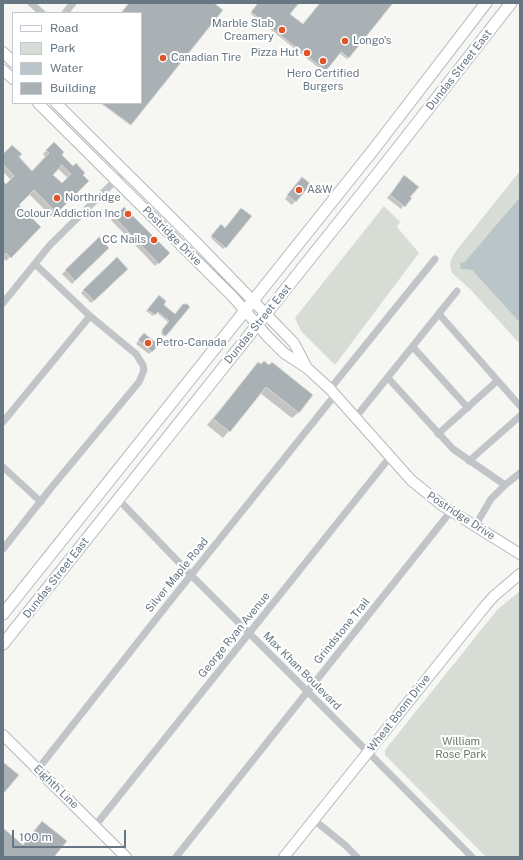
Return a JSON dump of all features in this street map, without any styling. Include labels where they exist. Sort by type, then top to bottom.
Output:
[{"type":"main road","name":"Dundas Street East","points":[[3,614],[383,137],[486,3]]},
{"type":"main road","name":"Dundas Street East","points":[[3,644],[511,3]]},
{"type":"street","points":[[31,3],[41,12]]},
{"type":"street","points":[[66,12],[73,3]]},
{"type":"street","points":[[3,52],[12,61]]},
{"type":"street","points":[[3,70],[12,78]]},
{"type":"street","name":"Postridge Drive","points":[[39,104],[234,298],[284,353],[307,368],[333,392],[390,457],[421,489],[451,511],[520,554]]},
{"type":"street","name":"Postridge Drive","points":[[57,104],[294,343],[307,368]]},
{"type":"street","points":[[3,303],[50,246],[125,171]]},
{"type":"street","name":"Silver Maple Road","points":[[38,769],[333,392],[435,259]]},
{"type":"street","points":[[3,549],[139,382],[144,370],[143,365],[136,354],[90,316],[35,264]]},
{"type":"street","points":[[355,418],[457,291]]},
{"type":"street","points":[[439,314],[520,406]]},
{"type":"street","points":[[3,422],[90,316]]},
{"type":"street","points":[[413,347],[468,408]]},
{"type":"street","points":[[388,378],[453,449],[505,485]]},
{"type":"street","points":[[438,434],[497,381]]},
{"type":"street","points":[[469,461],[520,416]]},
{"type":"street","name":"George Ryan Avenue","points":[[95,826],[390,457]]},
{"type":"street","points":[[3,467],[41,502]]},
{"type":"street","points":[[475,526],[492,499],[505,485],[520,473]]},
{"type":"street","name":"Max Khan Boulevard","points":[[118,499],[190,575],[472,857]]},
{"type":"street","name":"Grindstone Trail","points":[[176,857],[451,511]]},
{"type":"street","name":"Wheat Boom Drive","points":[[284,857],[486,605],[494,596],[520,574]]},
{"type":"street","name":"Eighth Line","points":[[3,735],[126,857]]},
{"type":"street","points":[[314,820],[358,857]]},
{"type":"green space","points":[[520,171],[520,197],[465,263],[461,263],[461,269],[472,270],[520,323],[520,344],[470,289],[452,273],[450,266],[451,260],[456,251]]},
{"type":"green space","points":[[384,206],[400,222],[397,227],[419,253],[335,365],[301,331],[295,318]]},
{"type":"green space","name":"William Rose Park","points":[[520,591],[520,857],[486,857],[385,755],[385,750],[497,610]]},
{"type":"water","points":[[520,197],[520,323],[472,270],[461,269],[460,263],[465,262]]},
{"type":"building","name":"Canadian Tire","points":[[129,3],[214,3],[223,10],[131,125],[102,104],[142,104],[142,12],[122,12]]},
{"type":"building","points":[[258,3],[299,3],[290,14],[303,24],[320,3],[393,3],[349,58],[341,52],[326,71],[251,12]]},
{"type":"building","name":"Northridge","points":[[54,142],[64,152],[62,155],[73,166],[76,163],[85,173],[83,175],[89,181],[57,213],[34,190],[19,205],[41,227],[11,258],[6,253],[3,257],[3,181],[6,184],[14,176],[3,164],[3,154],[12,145],[22,154],[19,157],[32,171],[49,153],[46,150]],"holes":[[[62,165],[71,174],[62,183],[53,175]]]},
{"type":"building","points":[[404,175],[419,187],[410,197],[412,198],[405,207],[390,195]]},
{"type":"building","name":"A&W","points":[[302,177],[311,184],[296,202],[287,195]]},
{"type":"building","points":[[124,207],[170,253],[159,264],[114,217]]},
{"type":"building","points":[[241,208],[252,216],[226,248],[211,236],[221,224],[225,228]]},
{"type":"building","points":[[99,237],[109,248],[75,281],[65,270]]},
{"type":"building","points":[[117,257],[128,269],[94,301],[83,290]]},
{"type":"building","name":"Petro-Canada","points":[[159,295],[166,301],[164,305],[175,314],[183,304],[187,304],[190,307],[166,336],[162,334],[162,330],[169,321],[158,312],[155,315],[147,310]]},
{"type":"building","name":"Petro-Canada","points":[[144,333],[159,345],[152,352],[138,340]]},
{"type":"building","points":[[264,361],[269,365],[272,362],[313,395],[299,413],[266,387],[230,432],[213,419],[258,362],[261,364]]},
{"type":"building","points":[[3,762],[19,775],[3,794]]},
{"type":"building","points":[[42,821],[67,841],[54,857],[3,857],[3,828],[23,845]]},
{"type":"place","name":"Marble Slab Creamery","points":[[282,30]]},
{"type":"place","name":"Longo's","points":[[345,41]]},
{"type":"place","name":"Pizza Hut","points":[[307,53]]},
{"type":"place","name":"Canadian Tire","points":[[163,58]]},
{"type":"place","name":"Hero Certified Burgers","points":[[323,61]]},
{"type":"place","name":"A&W","points":[[299,190]]},
{"type":"place","name":"Northridge","points":[[57,198]]},
{"type":"place","name":"Colour Addiction Inc","points":[[128,214]]},
{"type":"place","name":"CC Nails","points":[[154,240]]},
{"type":"place","name":"Petro-Canada","points":[[148,343]]}]
